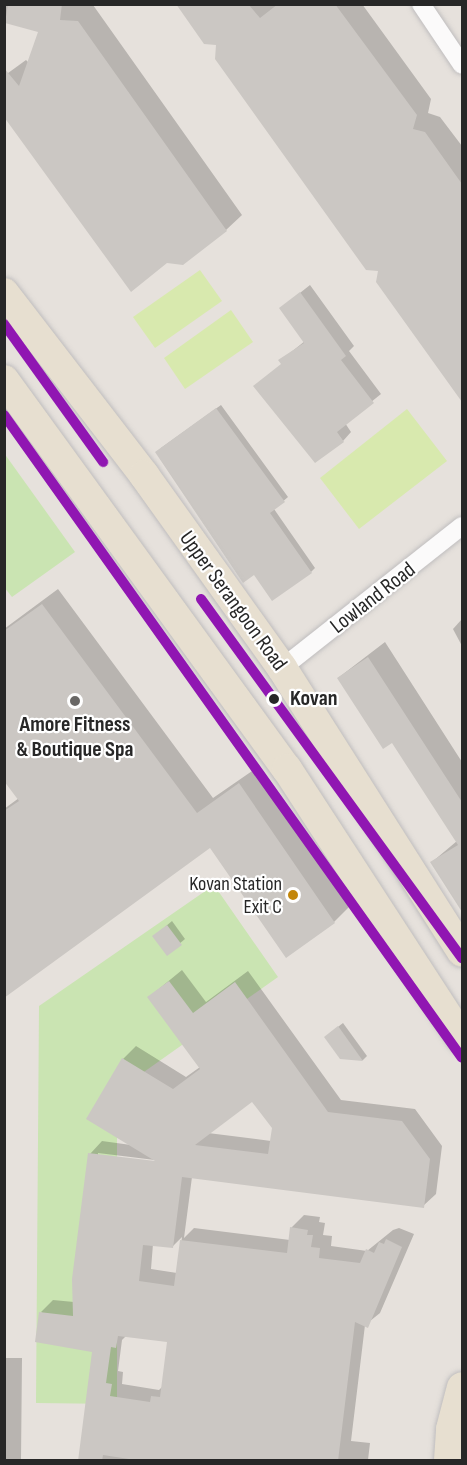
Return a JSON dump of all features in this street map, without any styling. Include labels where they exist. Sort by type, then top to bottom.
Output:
[{"type":"main road","name":"Upper Serangoon Road","points":[[4,293],[144,475],[282,668],[462,952]]},
{"type":"main road","points":[[4,380],[287,768],[462,1038]]},
{"type":"main road","points":[[449,1461],[451,1429],[462,1387]]},
{"type":"street","points":[[421,4],[462,65]]},
{"type":"street","name":"Lowland Road","points":[[282,668],[462,526]]},
{"type":"green space","points":[[200,270],[222,301],[155,348],[133,317]]},
{"type":"green space","points":[[231,310],[253,342],[185,389],[164,358]]},
{"type":"green space","points":[[407,409],[447,461],[359,529],[320,478]]},
{"type":"green space","points":[[4,453],[75,552],[12,597],[4,587]]},
{"type":"green space","points":[[214,885],[278,977],[117,1091],[117,1404],[36,1403],[39,1006]]},
{"type":"building","points":[[8,4],[62,4],[60,20],[78,21],[227,231],[183,265],[167,263],[131,292],[4,117],[4,68],[19,86],[38,32],[5,23]]},
{"type":"building","points":[[176,4],[248,4],[260,18],[278,4],[335,4],[417,115],[413,129],[425,132],[462,184],[462,402],[376,282],[378,271],[366,270],[215,59],[216,45],[204,44]]},
{"type":"building","points":[[300,292],[346,356],[341,360],[374,403],[337,432],[344,442],[315,463],[253,386],[281,364],[278,360],[304,343],[279,308]]},
{"type":"building","points":[[216,408],[285,502],[270,513],[312,573],[272,601],[254,575],[243,583],[155,452]]},
{"type":"building","points":[[42,604],[197,813],[239,783],[335,923],[286,958],[210,848],[4,998],[4,811],[19,801],[4,781],[4,631]]},
{"type":"building","points":[[368,657],[462,802],[462,912],[430,862],[458,845],[392,743],[383,749],[337,678]]},
{"type":"building","points":[[167,925],[182,945],[167,956],[152,936]]},
{"type":"building","points":[[169,981],[193,1013],[235,982],[328,1112],[402,1121],[430,1159],[424,1208],[182,1177],[173,1248],[143,1245],[139,1281],[174,1286],[180,1240],[287,1253],[290,1227],[308,1230],[307,1235],[313,1235],[311,1247],[320,1248],[319,1258],[360,1263],[366,1249],[374,1253],[379,1242],[384,1244],[386,1239],[402,1247],[368,1328],[355,1322],[338,1461],[142,1461],[103,1455],[102,1461],[78,1461],[92,1352],[35,1342],[39,1312],[73,1316],[72,1279],[88,1153],[155,1161],[86,1119],[122,1058],[173,1089],[200,1069],[147,997]],"holes":[[[252,1102],[272,1128],[268,1154],[195,1145]],[[118,1336],[167,1342],[160,1397],[151,1396],[150,1402],[110,1396],[112,1384],[106,1383],[111,1347],[116,1348]]]},
{"type":"building","points":[[338,1026],[363,1061],[340,1059],[324,1037]]},
{"type":"transit line","points":[[4,324],[103,462]]},
{"type":"transit line","points":[[4,415],[462,1058]]},
{"type":"transit line","points":[[201,599],[462,958]]},
{"type":"place","name":"Kovan","points":[[274,699]]},
{"type":"place","name":"Amore Fitness & Boutique Spa","points":[[75,701]]},
{"type":"place","name":"Kovan Station Exit C","points":[[293,895]]}]
